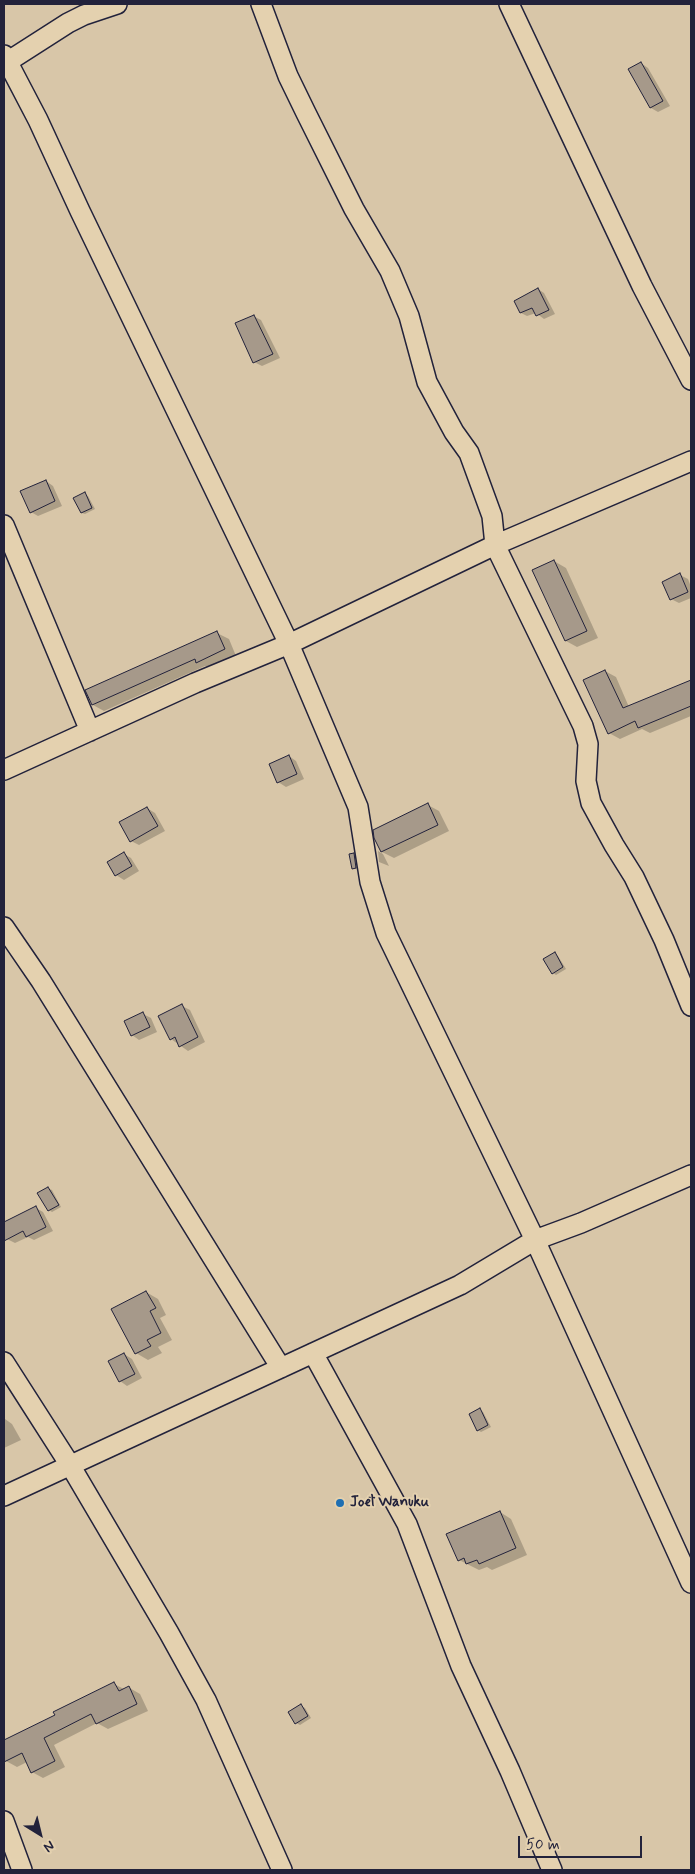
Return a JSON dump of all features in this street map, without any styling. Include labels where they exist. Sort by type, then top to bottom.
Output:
[{"type":"street","points":[[117,4],[84,15],[5,60],[38,120],[289,644],[358,806],[370,882],[386,933],[535,1240],[691,1583]]},
{"type":"street","points":[[260,4],[288,76],[354,209],[390,272],[409,316],[427,382],[454,432],[469,453],[492,516],[495,545],[583,726],[588,744],[586,781],[591,803],[634,877],[664,940],[691,1006]]},
{"type":"street","points":[[508,4],[642,286],[691,380]]},
{"type":"street","points":[[4,770],[289,644],[495,545],[691,460]]},
{"type":"street","points":[[4,525],[90,731]]},
{"type":"street","points":[[4,927],[41,981],[280,1368]]},
{"type":"street","points":[[4,1496],[460,1285],[535,1240],[581,1223],[691,1175]]},
{"type":"street","points":[[313,1353],[407,1524],[461,1666],[510,1771],[552,1870]]},
{"type":"street","points":[[4,1362],[70,1465],[169,1633],[206,1700],[239,1776],[260,1817],[282,1870]]},
{"type":"street","points":[[4,1821],[22,1870]]},
{"type":"building","points":[[641,62],[663,101],[650,108],[628,69]]},
{"type":"building","points":[[538,288],[549,310],[536,316],[532,308],[520,313],[514,301]]},
{"type":"building","points":[[254,315],[273,354],[253,363],[235,323]]},
{"type":"building","points":[[46,480],[55,501],[30,513],[20,491]]},
{"type":"building","points":[[85,492],[92,508],[81,513],[73,498]]},
{"type":"building","points":[[554,560],[587,631],[565,641],[532,570]]},
{"type":"building","points":[[680,573],[688,592],[670,600],[662,582]]},
{"type":"building","points":[[217,631],[225,649],[196,663],[195,659],[92,705],[85,690]]},
{"type":"building","points":[[605,670],[623,708],[691,680],[691,706],[638,728],[635,721],[608,734],[583,680]]},
{"type":"building","points":[[289,755],[297,774],[277,783],[269,764]]},
{"type":"building","points":[[428,803],[438,825],[381,852],[374,838],[373,830]]},
{"type":"building","points":[[147,807],[158,826],[130,842],[119,822]]},
{"type":"building","points":[[124,852],[132,866],[115,876],[107,862]]},
{"type":"building","points":[[354,853],[356,868],[352,869],[349,854]]},
{"type":"building","points":[[555,952],[563,967],[552,974],[543,959]]},
{"type":"building","points":[[182,1004],[198,1037],[179,1047],[175,1037],[170,1040],[158,1016]]},
{"type":"building","points":[[143,1012],[150,1027],[131,1036],[124,1021]]},
{"type":"building","points":[[48,1187],[59,1205],[48,1211],[37,1193]]},
{"type":"building","points":[[36,1206],[46,1227],[26,1237],[23,1231],[4,1241],[4,1222]]},
{"type":"building","points":[[146,1291],[156,1308],[150,1311],[161,1333],[147,1340],[151,1346],[135,1354],[111,1309]]},
{"type":"building","points":[[124,1353],[135,1374],[119,1382],[108,1361]]},
{"type":"building","points":[[480,1408],[488,1425],[477,1431],[469,1414]]},
{"type":"building","points":[[500,1511],[516,1548],[479,1564],[477,1560],[466,1564],[464,1558],[458,1561],[446,1534]]},
{"type":"building","points":[[114,1682],[119,1691],[129,1686],[137,1704],[96,1724],[91,1714],[44,1738],[55,1761],[31,1773],[22,1753],[4,1762],[4,1740],[55,1715],[53,1712]]},
{"type":"building","points":[[301,1704],[308,1716],[295,1724],[288,1712]]},
{"type":"place","name":"Joël Wanuku","points":[[340,1503]]}]
